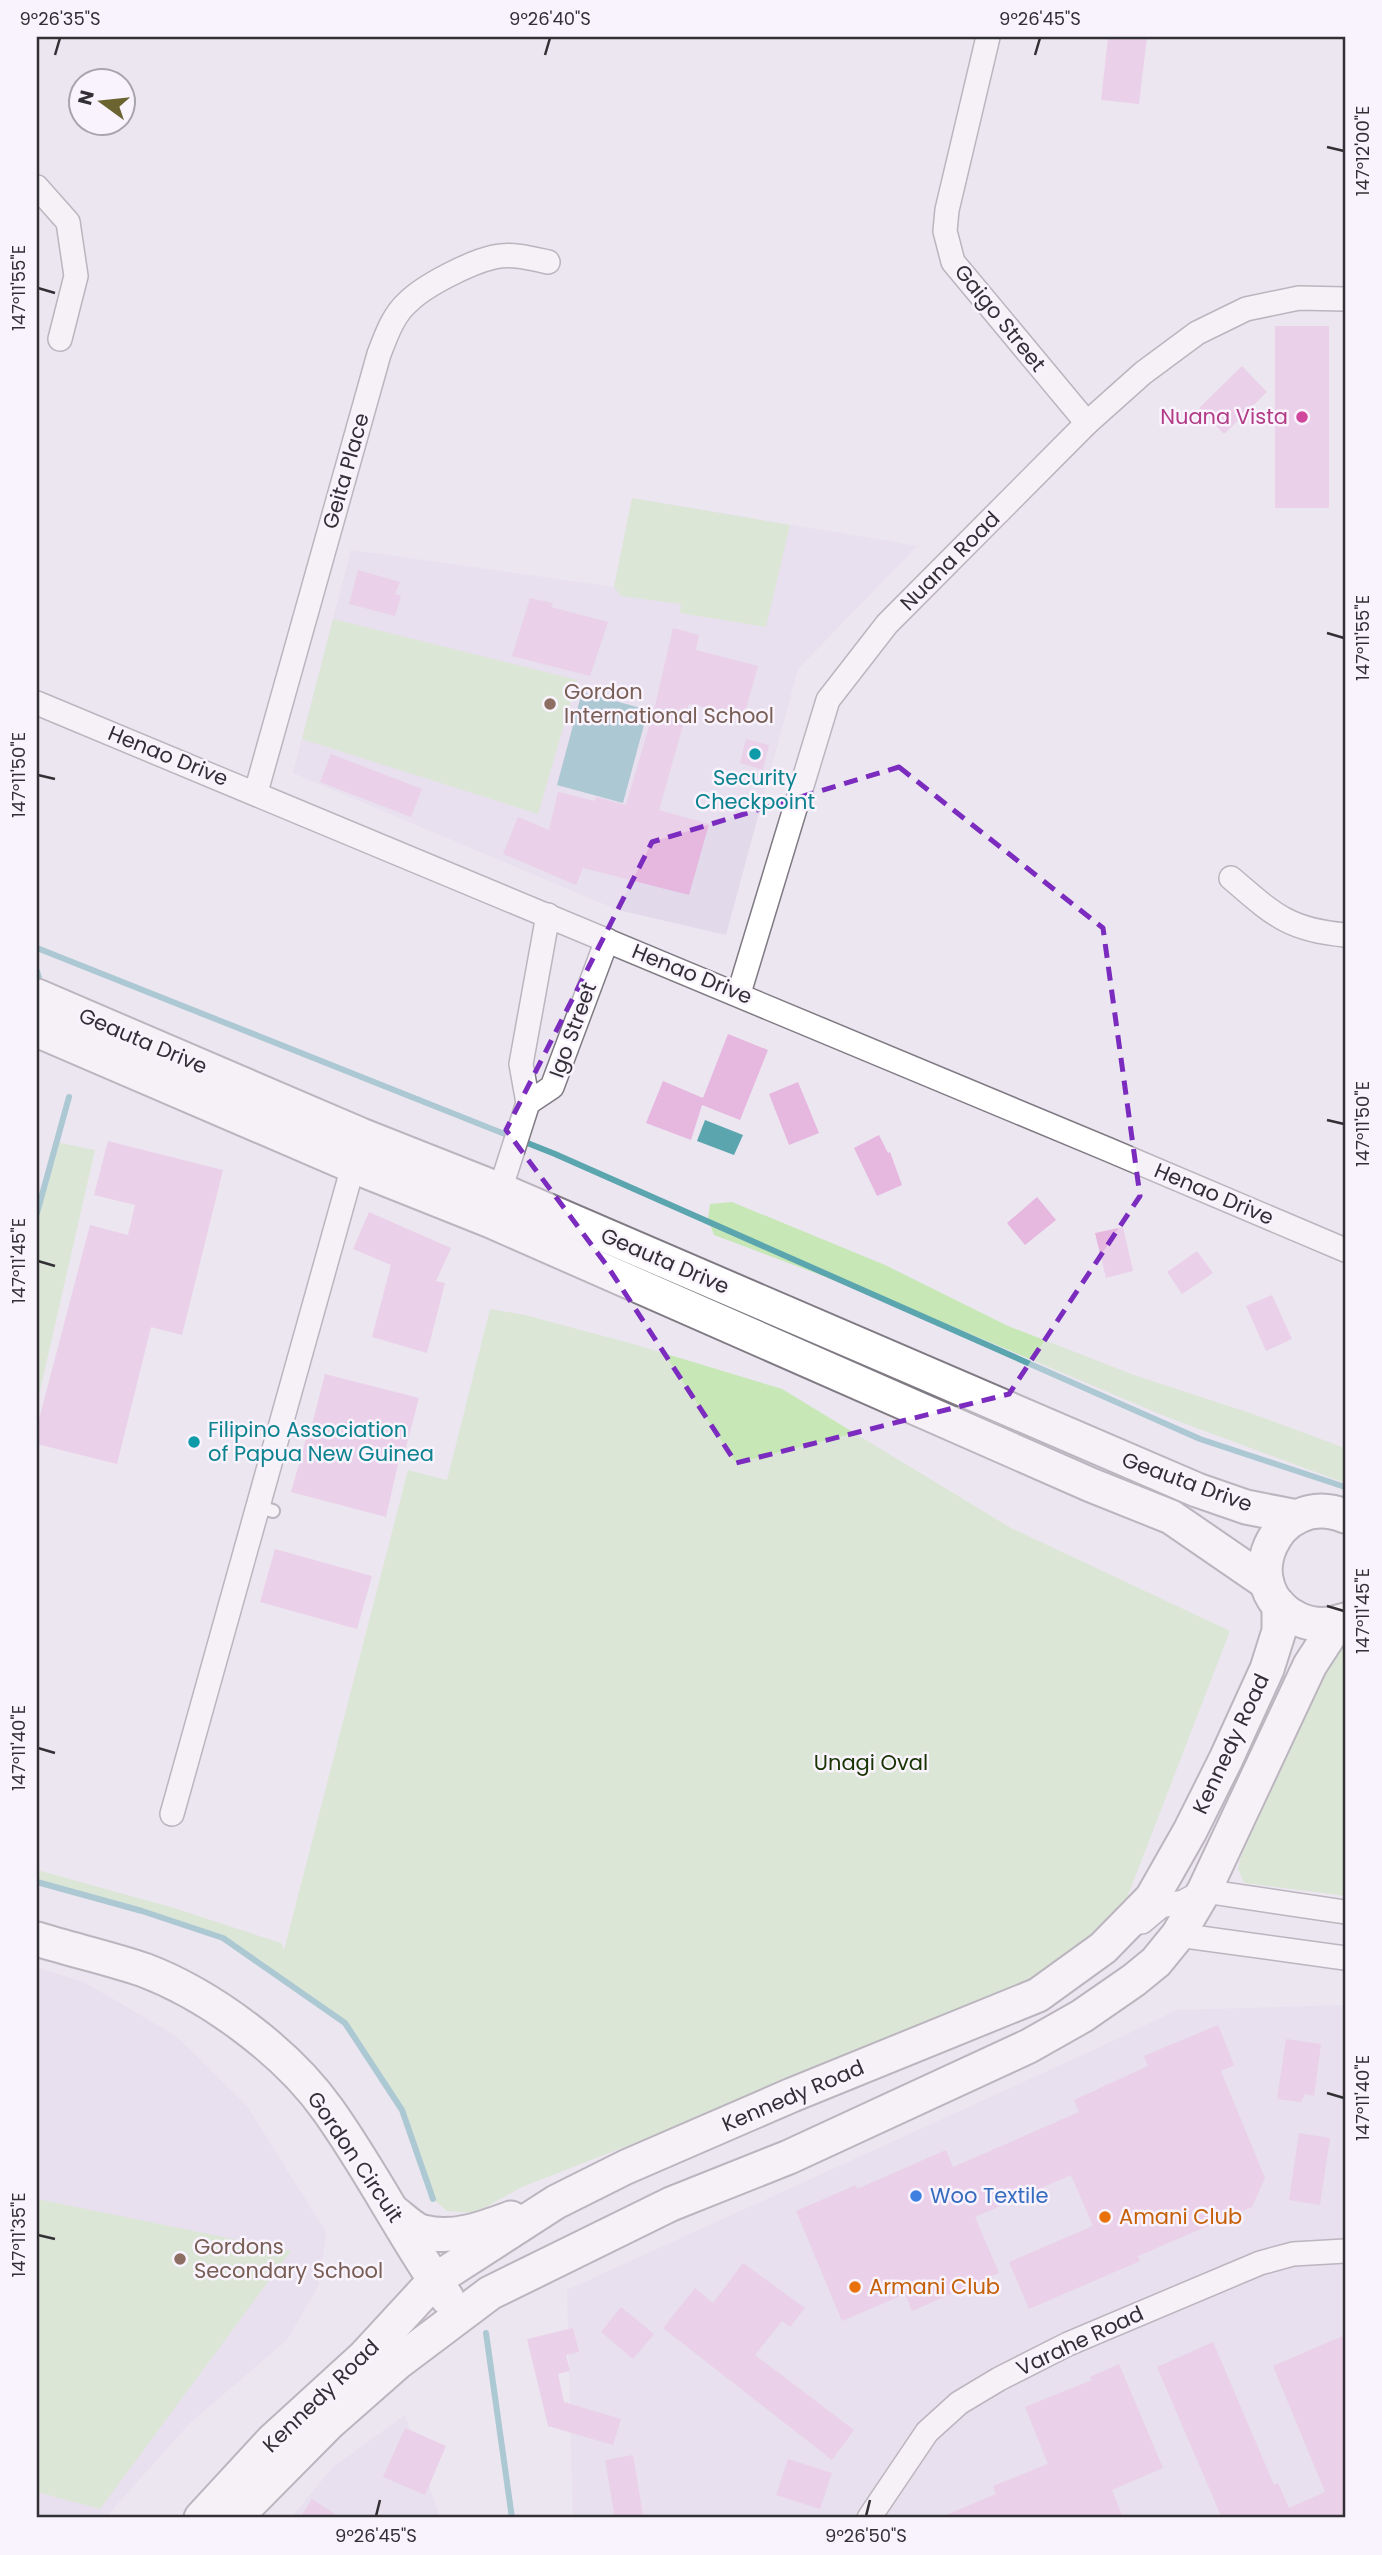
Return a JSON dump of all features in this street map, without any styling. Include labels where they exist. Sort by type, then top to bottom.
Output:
[{"type":"main road","name":"Geauta Drive","points":[[37,996],[357,1150],[491,1221],[1091,1485],[1171,1517],[1273,1594],[1291,1616],[1322,1625],[1343,1621]]},
{"type":"main road","name":"Geauta Drive","points":[[37,1030],[357,1150],[504,1180],[1196,1490],[1246,1507],[1297,1517],[1315,1511],[1334,1512],[1345,1516]]},
{"type":"main road","points":[[37,1056],[51,1048],[71,1044]]},
{"type":"main road","points":[[1273,1594],[1265,1567],[1268,1552],[1284,1525],[1297,1517]]},
{"type":"main road","name":"Kennedy Road","points":[[201,2518],[282,2431],[364,2357],[435,2280],[556,2202],[626,2167],[1038,1995],[1103,1948],[1152,1898],[1226,1759],[1267,1669],[1279,1631],[1273,1594]]},
{"type":"main road","name":"Kennedy Road","points":[[235,2518],[330,2422],[397,2363],[490,2292],[671,2204],[789,2157],[1029,2046],[1082,2016],[1135,1980],[1156,1962],[1178,1935],[1204,1891],[1310,1665],[1343,1621]]},
{"type":"main road","name":"Gordon Circuit","points":[[37,1939],[145,1971],[203,2000],[256,2035],[295,2071],[327,2108],[459,2315]]},
{"type":"main road","points":[[393,2212],[421,2232],[474,2232],[556,2202]]},
{"type":"main road","points":[[364,2357],[388,2330],[404,2296],[407,2274],[393,2212]]},
{"type":"street","name":"Gaigo Street","points":[[988,37],[947,210],[945,231],[950,252],[953,262],[1087,423]]},
{"type":"street","points":[[37,187],[68,222],[76,276],[60,339]]},
{"type":"street","name":"Geita Place","points":[[256,792],[375,367],[390,327],[406,303],[433,284],[465,268],[495,257],[524,257],[548,262]]},
{"type":"street","name":"Nuana Road","points":[[739,993],[828,700],[887,624],[1087,423],[1143,373],[1197,333],[1245,309],[1299,298],[1345,299]]},
{"type":"street","name":"Henao Drive","points":[[37,703],[739,993],[1345,1250]]},
{"type":"street","points":[[1231,878],[1273,914],[1303,929],[1345,935]]},
{"type":"street","points":[[504,1180],[528,1103],[521,1064],[548,915]]},
{"type":"street","name":"Igo Street","points":[[528,1103],[552,1087],[607,940]]},
{"type":"street","points":[[172,1814],[266,1509],[357,1150]]},
{"type":"street","points":[[1103,1948],[1116,1945],[1161,1906],[1183,1902],[1204,1891],[1345,1912]]},
{"type":"street","points":[[1178,1935],[1345,1958]]},
{"type":"street","name":"Varahe Road","points":[[869,2518],[927,2432],[959,2403],[999,2379],[1091,2334],[1260,2263],[1293,2254],[1345,2252]]},
{"type":"highlighted area","points":[[899,767],[1103,928],[1140,1196],[1009,1394],[736,1463],[608,1267],[506,1130],[652,842]]},
{"type":"shaded area","name":"Gordon International School","points":[[632,498],[917,546],[798,669],[726,935],[618,910],[293,773],[351,550],[614,587]]},
{"type":"shaded area","name":"Gordons Secondary School","points":[[37,1968],[84,1982],[176,2036],[247,2106],[326,2232],[319,2285],[287,2340],[189,2424],[105,2518],[37,2518]]},
{"type":"shaded area","points":[[1345,2005],[1345,2518],[573,2518],[567,2290],[1177,2010]]},
{"type":"shaded area","points":[[405,2415],[440,2518],[291,2518],[332,2468]]},
{"type":"green space","points":[[632,498],[790,525],[766,627],[680,613],[681,604],[621,596],[614,587]]},
{"type":"green space","points":[[333,619],[577,680],[538,814],[302,739]]},
{"type":"green space","points":[[56,1142],[95,1150],[37,1404],[37,1213]]},
{"type":"green space","points":[[732,1202],[885,1265],[1008,1326],[1134,1375],[1345,1448],[1345,1483],[1167,1417],[916,1311],[714,1235],[708,1219],[710,1204]]},
{"type":"green space","name":"Unagi Oval","points":[[490,1309],[525,1315],[637,1345],[782,1389],[1011,1528],[1230,1631],[1122,1911],[1007,2004],[806,2076],[522,2187],[475,2213],[447,2211],[433,2199],[402,2110],[345,2023],[223,1938],[142,1911],[37,1882],[37,1870],[171,1907],[281,1943],[284,1950],[408,1470],[447,1480]]},
{"type":"green space","points":[[1345,1644],[1345,1896],[1244,1883],[1238,1869],[1240,1859],[1328,1659]]},
{"type":"green space","points":[[37,2199],[291,2251],[100,2509],[37,2492]]},
{"type":"water","points":[[582,692],[648,710],[623,803],[557,785]]},
{"type":"water","points":[[705,1120],[743,1135],[734,1155],[697,1141]]},
{"type":"building","points":[[1108,37],[1147,37],[1139,104],[1101,100]]},
{"type":"building","name":"Nuana Vista","points":[[1275,326],[1329,326],[1329,508],[1275,508]]},
{"type":"building","points":[[1242,366],[1267,392],[1224,434],[1199,408]]},
{"type":"building","points":[[358,570],[400,582],[395,594],[401,596],[395,616],[349,604]]},
{"type":"building","points":[[530,598],[553,603],[551,607],[608,622],[590,676],[512,656]]},
{"type":"building","points":[[673,628],[699,635],[696,650],[758,666],[744,716],[689,704],[659,810],[709,824],[689,895],[583,868],[576,885],[503,854],[518,817],[549,830],[558,792],[595,801],[596,797],[626,805],[655,706]]},
{"type":"building","name":"Security Checkpoint","points":[[746,739],[769,745],[763,770],[740,763]]},
{"type":"building","points":[[331,754],[422,789],[411,817],[320,782]]},
{"type":"building","points":[[728,1034],[768,1050],[740,1120],[702,1105],[691,1140],[646,1123],[663,1081],[703,1098]]},
{"type":"building","points":[[798,1082],[819,1133],[789,1145],[769,1094]]},
{"type":"building","points":[[879,1135],[888,1153],[890,1152],[902,1185],[877,1196],[854,1148]]},
{"type":"building","points":[[108,1141],[223,1170],[182,1335],[151,1327],[117,1464],[37,1444],[37,1427],[90,1225],[128,1235],[135,1205],[94,1195]]},
{"type":"building","points":[[1037,1197],[1056,1220],[1025,1245],[1007,1223]]},
{"type":"building","points":[[369,1212],[451,1248],[436,1281],[445,1283],[427,1353],[372,1337],[391,1265],[353,1249]]},
{"type":"building","points":[[1123,1227],[1133,1271],[1106,1278],[1095,1233]]},
{"type":"building","points":[[1197,1251],[1213,1273],[1182,1294],[1167,1272]]},
{"type":"building","points":[[1272,1295],[1292,1339],[1266,1351],[1246,1306]]},
{"type":"building","points":[[325,1374],[419,1398],[405,1451],[401,1451],[386,1517],[291,1492]]},
{"type":"building","points":[[275,1549],[372,1576],[357,1629],[260,1602]]},
{"type":"building","points":[[1218,2025],[1234,2065],[1221,2071],[1265,2178],[1252,2207],[1138,2256],[1140,2261],[1029,2309],[1009,2262],[1093,2226],[1071,2175],[975,2217],[999,2273],[912,2311],[905,2294],[842,2321],[796,2211],[856,2185],[857,2189],[946,2150],[953,2167],[1079,2112],[1074,2100],[1148,2066],[1144,2056]]},
{"type":"building","points":[[1286,2039],[1321,2044],[1314,2096],[1305,2094],[1301,2102],[1277,2099]]},
{"type":"building","points":[[1299,2133],[1330,2138],[1320,2205],[1289,2200]]},
{"type":"building","points":[[743,2263],[805,2308],[790,2327],[782,2321],[755,2355],[854,2430],[832,2460],[663,2328],[695,2288],[713,2303]]},
{"type":"building","points":[[621,2307],[654,2334],[633,2359],[601,2332]]},
{"type":"building","points":[[573,2328],[579,2352],[566,2355],[570,2371],[558,2374],[564,2402],[621,2419],[613,2445],[548,2426],[527,2339]]},
{"type":"building","points":[[1345,2335],[1345,2518],[1222,2518],[1157,2367],[1213,2342],[1274,2485],[1278,2483],[1289,2508],[1325,2492],[1273,2366]]},
{"type":"building","points":[[1119,2364],[1163,2468],[1112,2490],[1123,2518],[939,2518],[996,2494],[993,2486],[1048,2464],[1025,2407],[1092,2380],[1090,2377]]},
{"type":"building","points":[[405,2428],[446,2446],[425,2495],[383,2477]]},
{"type":"building","points":[[633,2455],[643,2515],[615,2518],[605,2460]]},
{"type":"building","points":[[788,2459],[832,2473],[820,2509],[776,2495]]},
{"type":"building","points":[[312,2499],[341,2518],[300,2518]]},
{"type":"waterway","points":[[37,948],[555,1154],[1200,1439],[1345,1487]]},
{"type":"waterway","points":[[37,971],[41,986]]},
{"type":"waterway","points":[[37,1213],[69,1097]]},
{"type":"waterway","points":[[37,1882],[142,1911],[223,1938],[345,2023],[402,2110],[433,2199]]},
{"type":"waterway","points":[[486,2333],[512,2518]]},
{"type":"place","name":"Nuana Vista","points":[[1302,417]]},
{"type":"place","name":"Gordon International School","points":[[550,704]]},
{"type":"place","name":"Security Checkpoint","points":[[755,754]]},
{"type":"place","name":"Filipino Association of Papua New Guinea","points":[[194,1442]]},
{"type":"place","name":"Woo Textile","points":[[916,2196]]},
{"type":"place","name":"Amani Club","points":[[1105,2217]]},
{"type":"place","name":"Gordons Secondary School","points":[[180,2259]]},
{"type":"place","name":"Armani Club","points":[[855,2287]]}]
